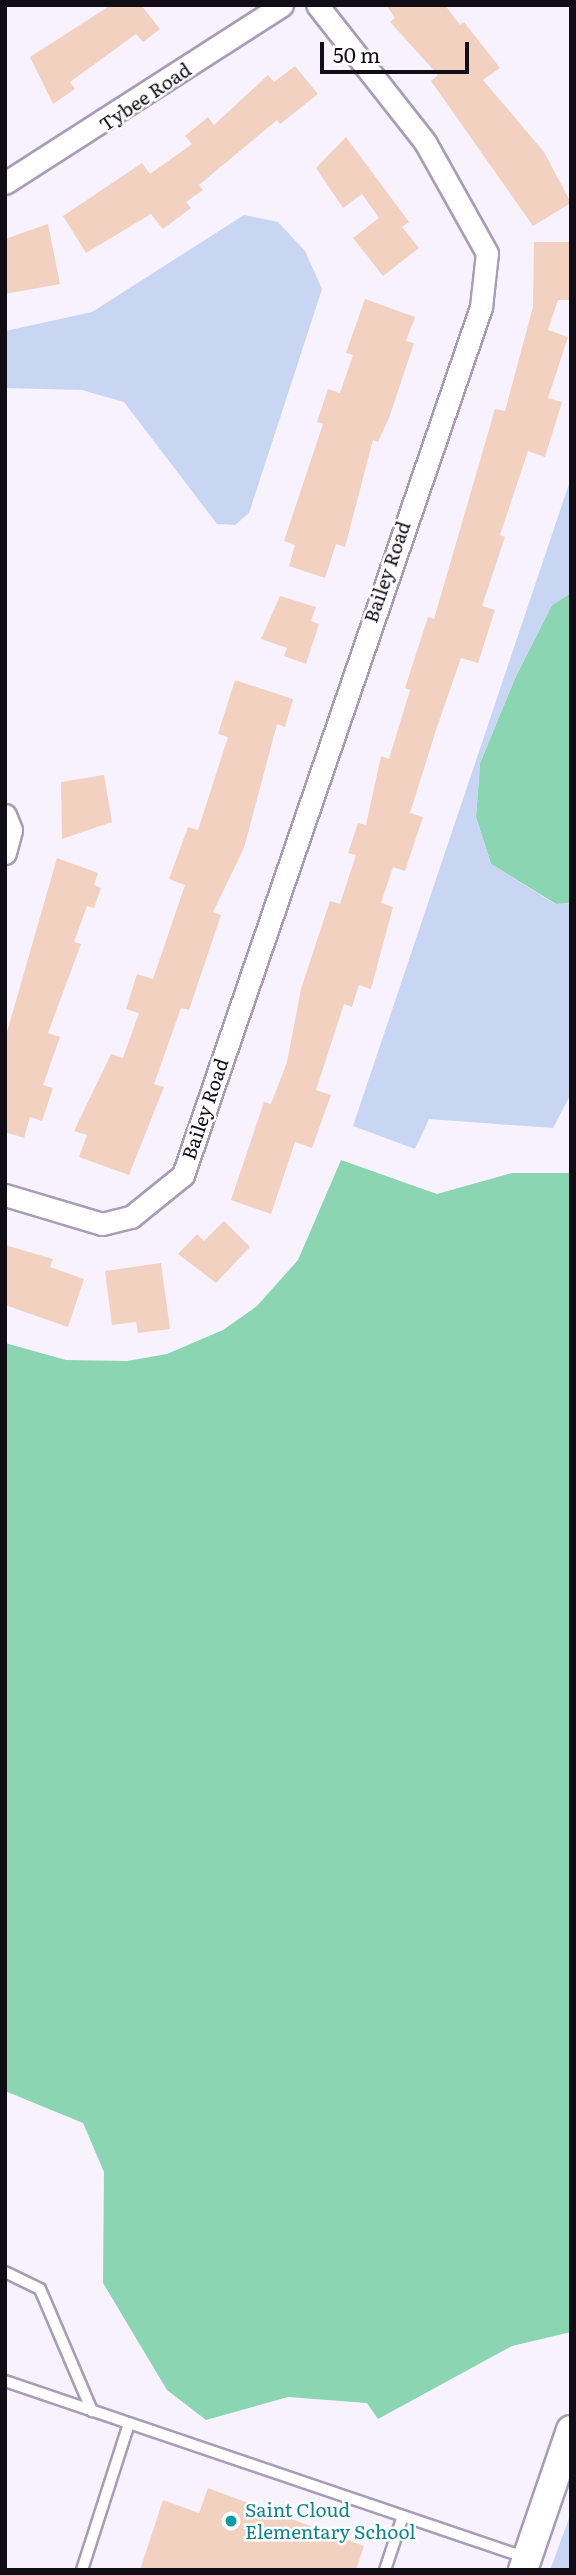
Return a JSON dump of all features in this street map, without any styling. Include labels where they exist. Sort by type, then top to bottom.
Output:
[{"type":"street","name":"Tybee Road","points":[[5,183],[282,5]]},
{"type":"street","name":"Bailey Road","points":[[5,1195],[102,1224],[131,1217],[183,1175],[481,307],[487,253],[425,142],[317,5]]},
{"type":"street","points":[[5,815],[11,830],[5,853]]},
{"type":"street","points":[[525,2564],[571,2430]]},
{"type":"lane","points":[[5,2272],[40,2288],[92,2411]]},
{"type":"lane","points":[[5,2381],[403,2516],[525,2564]]},
{"type":"lane","points":[[82,2570],[129,2424]]},
{"type":"lane","points":[[386,2570],[403,2516]]},
{"type":"green space","points":[[571,593],[571,903],[556,904],[491,864],[476,817],[480,763],[516,676],[552,605]]},
{"type":"green space","points":[[341,1160],[437,1194],[512,1173],[571,1173],[571,2332],[512,2346],[378,2419],[367,2403],[288,2397],[206,2420],[167,2390],[103,2283],[104,2172],[83,2123],[5,2091],[5,1343],[66,1360],[127,1361],[167,1354],[223,1330],[257,1306],[298,1260]]},
{"type":"water","points":[[244,215],[278,222],[305,251],[322,289],[249,513],[235,525],[217,524],[124,402],[82,390],[5,388],[5,331],[92,312]]},
{"type":"water","points":[[571,478],[571,593],[552,605],[516,676],[480,763],[476,817],[491,864],[555,904],[571,903],[571,1094],[553,1128],[429,1119],[415,1149],[353,1126]]},
{"type":"water","points":[[571,2513],[571,2570],[550,2570]]},
{"type":"building","points":[[111,5],[141,5],[160,29],[143,42],[136,34],[70,82],[75,89],[53,104],[30,57]]},
{"type":"building","points":[[386,5],[445,5],[460,25],[464,22],[500,68],[483,80],[544,152],[571,203],[533,226],[431,81],[438,75],[390,22],[395,18]]},
{"type":"building","points":[[295,66],[318,94],[280,124],[277,120],[199,185],[203,190],[186,202],[191,208],[163,229],[151,214],[86,253],[63,216],[142,163],[150,174],[192,144],[185,136],[208,117],[214,125],[268,75],[274,82]]},
{"type":"building","points":[[346,137],[409,222],[402,227],[419,248],[383,276],[353,238],[379,218],[362,194],[343,208],[316,168]]},
{"type":"building","points":[[48,224],[60,284],[5,294],[5,239]]},
{"type":"building","points":[[534,242],[571,242],[571,300],[558,300],[548,330],[568,337],[548,398],[562,402],[545,457],[528,451],[500,535],[505,537],[482,606],[495,610],[478,663],[461,658],[437,727],[410,813],[423,817],[405,871],[393,867],[381,903],[393,907],[371,989],[359,985],[352,1007],[344,1004],[316,1090],[331,1095],[312,1148],[295,1142],[271,1214],[231,1200],[264,1102],[271,1104],[287,1062],[301,989],[330,901],[340,904],[356,855],[348,853],[358,823],[366,825],[381,756],[389,759],[410,690],[405,688],[428,617],[434,619],[495,409],[505,411],[533,307]]},
{"type":"building","points":[[365,299],[415,317],[406,341],[414,343],[389,418],[378,442],[373,440],[345,547],[336,544],[325,578],[289,566],[295,545],[284,541],[323,424],[317,422],[328,389],[340,393],[353,355],[346,353]]},
{"type":"building","points":[[280,596],[316,607],[311,621],[319,624],[306,664],[284,656],[287,648],[261,639]]},
{"type":"building","points":[[235,680],[293,699],[285,727],[277,724],[244,848],[213,912],[221,915],[189,1010],[181,1008],[154,1084],[164,1087],[129,1175],[79,1157],[87,1135],[74,1131],[111,1054],[123,1058],[139,1013],[126,1009],[137,974],[153,979],[185,885],[169,879],[188,827],[198,830],[228,737],[218,734]]},
{"type":"building","points":[[104,775],[112,822],[62,839],[61,782]]},
{"type":"building","points":[[57,858],[98,873],[94,885],[101,888],[94,908],[87,906],[74,942],[81,944],[48,1033],[60,1037],[43,1085],[53,1088],[42,1121],[30,1117],[24,1138],[5,1132],[5,1039]]},
{"type":"building","points":[[224,1221],[250,1247],[216,1283],[178,1254],[197,1234],[204,1241]]},
{"type":"building","points":[[5,1245],[53,1259],[50,1267],[84,1279],[68,1327],[5,1305]]},
{"type":"building","points":[[161,1263],[170,1329],[138,1333],[136,1322],[112,1325],[105,1271]]},
{"type":"building","name":"Saint Cloud Elementary School","points":[[208,2488],[364,2546],[356,2570],[140,2570],[163,2500],[199,2513]]},
{"type":"place","name":"Saint Cloud Elementary School","points":[[231,2521]]}]
